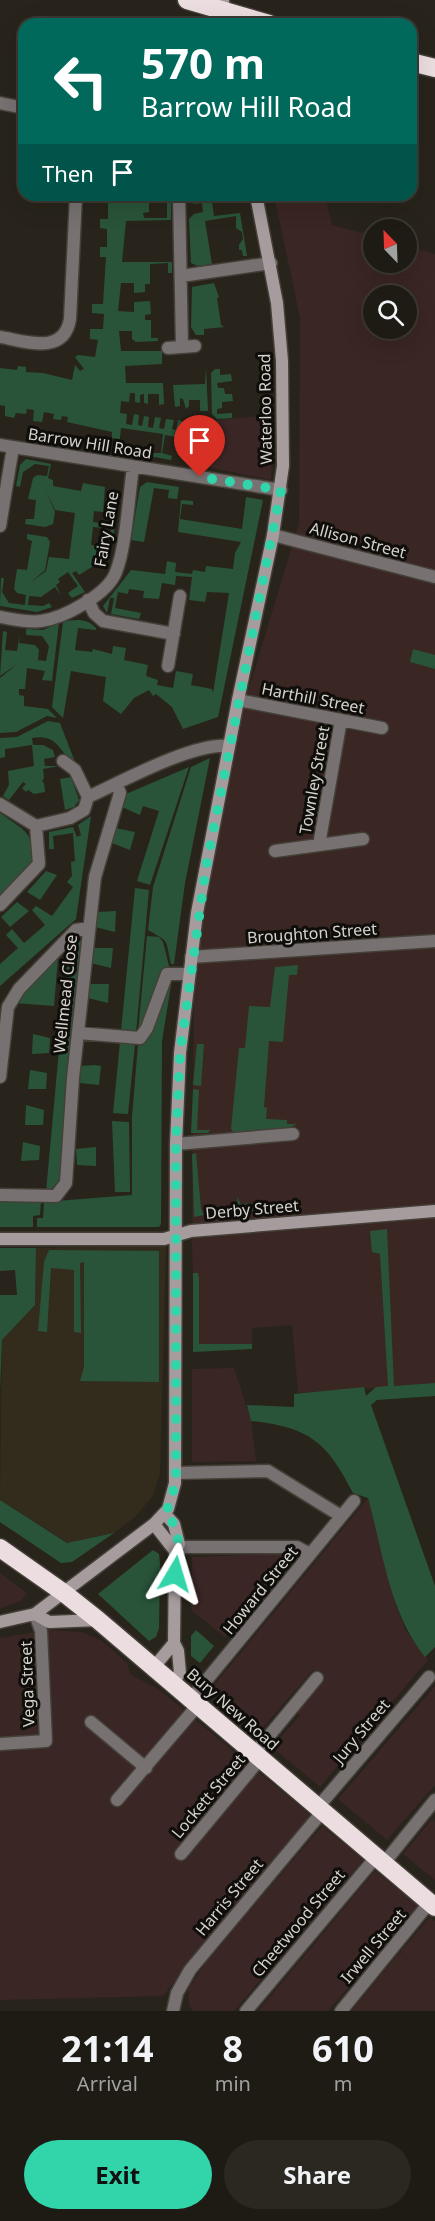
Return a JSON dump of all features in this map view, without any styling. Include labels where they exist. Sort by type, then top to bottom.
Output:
[{"type":"highway","points":[[187,0],[248,18]]},
{"type":"highway","points":[[417,64],[435,68]]},
{"type":"highway","name":"Bury New Road","points":[[0,1548],[98,1620],[433,1905]]},
{"type":"main road","name":"Waterloo Road","points":[[165,1514],[172,1498],[176,1473],[176,1144],[180,1053],[191,957],[229,746],[281,490],[282,361],[271,263],[257,201]]},
{"type":"main road","name":"Derby Street","points":[[0,1239],[164,1239],[191,1231],[435,1211]]},
{"type":"main road","points":[[0,1622],[35,1614],[165,1514],[174,1524],[179,1544],[175,1551],[174,1643],[178,1651],[180,1673],[172,1683]]},
{"type":"main road","points":[[154,1524],[175,1551]]},
{"type":"main road","points":[[35,1614],[49,1622],[98,1620]]},
{"type":"main road","points":[[154,1668],[174,1643]]},
{"type":"street","points":[[0,104],[18,107]]},
{"type":"street","points":[[0,337],[45,344],[59,340],[67,330],[70,319],[76,201]]},
{"type":"street","points":[[168,348],[189,346],[181,276],[179,201]]},
{"type":"street","points":[[181,276],[271,263]]},
{"type":"street","name":"Barrow Hill Road","points":[[0,445],[281,490]]},
{"type":"street","points":[[0,526],[13,447]]},
{"type":"street","name":"Fairy Lane","points":[[0,617],[43,621],[88,600],[104,589],[116,573],[133,467]]},
{"type":"street","name":"Allison Street","points":[[273,535],[435,577]]},
{"type":"street","points":[[168,666],[180,596]]},
{"type":"street","points":[[88,600],[94,613],[103,621],[174,634]]},
{"type":"street","name":"Harthill Street","points":[[238,700],[382,728]]},
{"type":"street","name":"Townley Street","points":[[319,845],[341,720]]},
{"type":"street","points":[[88,797],[192,751],[213,744],[229,746]]},
{"type":"street","points":[[0,804],[36,826],[81,814],[87,806],[88,797],[75,770],[63,761]]},
{"type":"street","name":"Wellmead Close","points":[[0,1195],[56,1196],[66,1183],[78,1033],[95,877],[120,793],[117,784]]},
{"type":"street","points":[[0,905],[39,864],[36,826]]},
{"type":"street","points":[[275,851],[363,838]]},
{"type":"street","points":[[0,1077],[8,1007],[19,989],[76,930],[89,928]]},
{"type":"street","name":"Broughton Street","points":[[191,957],[435,941]]},
{"type":"street","points":[[78,1033],[140,1038],[147,1028],[167,974],[170,972],[189,974]]},
{"type":"street","points":[[176,1144],[293,1134]]},
{"type":"street","points":[[176,1473],[268,1472],[341,1516]]},
{"type":"street","name":"Howard Street","points":[[117,1800],[146,1768],[194,1702],[354,1501]]},
{"type":"street","points":[[175,1551],[184,1547],[297,1547],[310,1554]]},
{"type":"street","name":"Vega Street","points":[[0,1744],[46,1741],[41,1631],[35,1614]]},
{"type":"street","name":"Jury Street","points":[[320,1809],[429,1677]]},
{"type":"street","name":"Lockett Street","points":[[181,1854],[317,1678]]},
{"type":"street","points":[[91,1722],[146,1768]]},
{"type":"street","name":"Cheetwood Street","points":[[246,2011],[435,1800]]},
{"type":"street","name":"Harris Street","points":[[173,2011],[177,1993],[189,1971],[320,1809]]},
{"type":"street","name":"Irwell Street","points":[[340,2011],[433,1905]]},
{"type":"shaded area","points":[[275,201],[326,201],[332,225],[363,233],[363,273],[417,273],[417,249],[435,254],[435,1384],[298,1393],[292,1325],[252,1328],[252,1344],[196,1345],[192,1246],[194,968],[238,724],[299,523],[300,318]]},
{"type":"shaded area","points":[[273,415],[271,480],[208,467],[207,421]]},
{"type":"shaded area","points":[[166,1245],[160,1474],[152,1497],[136,1516],[114,1533],[68,1543],[0,1500],[2,1340],[35,1305],[36,1248]]},
{"type":"shaded area","points":[[234,1368],[251,1420],[256,1461],[192,1462],[192,1369]]},
{"type":"shaded area","points":[[368,1498],[395,1602],[406,1631],[428,1660],[320,1787],[272,1747],[300,1715],[297,1712],[324,1679],[313,1670],[259,1732],[210,1690]]},
{"type":"shaded area","points":[[290,1553],[293,1555],[225,1637],[191,1610],[192,1557]]},
{"type":"shaded area","points":[[0,1573],[27,1593],[21,1601],[0,1608]]},
{"type":"shaded area","points":[[48,1630],[81,1632],[101,1640],[127,1663],[130,1674],[160,1690],[310,1815],[163,1996],[0,2000],[0,1638]]},
{"type":"shaded area","points":[[435,1686],[435,1785],[387,1840],[338,1799]]},
{"type":"shaded area","points":[[432,1819],[435,1822],[435,1880],[403,1854]]},
{"type":"shaded area","points":[[322,1826],[363,1860],[234,2011],[193,2011],[189,2005],[188,1989],[207,1961]]},
{"type":"shaded area","points":[[375,1871],[418,1906],[328,2011],[258,2011]]},
{"type":"shaded area","points":[[430,1917],[435,1921],[435,1981],[400,1952]]},
{"type":"shaded area","points":[[400,1952],[435,1981],[435,2011],[351,2011]]},
{"type":"green space","points":[[108,201],[149,201],[149,212],[143,213],[144,218],[167,218],[167,201],[171,201],[171,220],[126,221],[122,262],[172,262],[172,273],[168,273],[168,263],[150,264],[150,284],[145,284],[145,292],[134,293],[134,283],[121,283],[118,311],[134,312],[134,302],[150,301],[151,314],[145,315],[145,320],[151,320],[151,338],[158,338],[158,341],[136,342],[132,339],[132,331],[119,331],[121,351],[162,351],[162,364],[125,366],[126,383],[163,383],[164,404],[159,405],[159,394],[148,394],[148,404],[144,403],[144,394],[140,395],[140,403],[135,402],[135,393],[130,393],[129,402],[121,401],[120,413],[127,414],[126,424],[132,425],[134,414],[139,415],[138,425],[142,426],[144,416],[149,417],[148,427],[153,428],[155,417],[161,418],[159,428],[164,429],[166,419],[174,420],[172,429],[176,430],[178,420],[182,421],[181,430],[186,431],[188,422],[192,422],[191,430],[197,431],[199,423],[207,424],[207,460],[204,460],[205,442],[165,435],[162,453],[172,456],[171,460],[149,456],[149,453],[161,453],[163,434],[121,428],[119,446],[116,446],[117,439],[112,438],[112,432],[67,422],[68,417],[62,416],[61,420],[53,419],[54,414],[44,412],[42,422],[33,421],[34,410],[27,409],[26,414],[16,413],[14,418],[5,416],[5,406],[0,405],[0,368],[17,370],[18,366],[26,367],[26,372],[43,373],[72,380],[75,365],[80,371],[84,369],[75,357],[78,355],[95,357],[98,340],[90,339],[90,329],[103,329],[104,314],[92,313],[92,304],[103,304],[106,257],[100,257],[100,247],[107,247],[107,229],[100,228],[100,219],[108,219]]},
{"type":"green space","points":[[189,201],[212,201],[214,216],[240,213],[247,256],[243,256],[242,250],[239,250],[243,239],[242,232],[236,228],[236,216],[205,221],[212,264],[198,266],[191,263],[189,219],[194,214],[203,212],[202,203],[194,204]]},
{"type":"green space","points":[[214,283],[219,297],[217,298],[221,325],[224,327],[204,329],[204,335],[196,335],[191,327],[192,287]]},
{"type":"green space","points":[[206,367],[208,411],[200,411],[200,400],[189,400],[189,406],[186,409],[183,399],[180,398],[180,406],[175,407],[173,385],[205,384]]},
{"type":"green space","points":[[215,369],[220,369],[220,375],[231,374],[232,381],[217,383],[218,388],[224,388],[225,394],[232,394],[233,401],[222,402],[222,408],[217,409],[217,414],[232,413],[232,418],[217,419],[212,414],[211,373]]},
{"type":"green space","points":[[26,459],[51,464],[48,478],[53,480],[53,486],[81,491],[83,483],[105,487],[103,512],[94,511],[93,522],[111,525],[113,513],[117,514],[111,550],[97,548],[95,565],[79,575],[76,571],[72,573],[85,592],[72,598],[68,593],[78,586],[68,572],[58,579],[60,582],[56,585],[61,596],[55,587],[41,597],[29,596],[28,605],[43,606],[49,603],[52,607],[37,612],[0,606],[1,578],[4,578],[2,592],[9,603],[25,605],[26,595],[17,593],[14,589],[17,569],[27,570],[32,541],[27,539],[27,534],[47,537],[50,542],[45,570],[30,583],[46,571],[49,557],[69,559],[75,513],[55,510],[46,491],[55,512],[53,524],[45,527],[25,524],[26,519],[34,519],[36,500],[28,499],[33,478],[37,475],[47,476],[49,466],[35,464],[23,472],[20,487],[16,486],[20,465]],"holes":[[[93,527],[112,529],[109,533],[109,548],[91,545]]]},
{"type":"green space","points":[[147,482],[179,487],[177,499],[168,498],[169,490],[154,488],[144,542],[131,540],[140,487]]},
{"type":"green space","points":[[246,497],[263,500],[218,717],[183,729],[172,707],[156,694],[153,696],[149,690],[134,698],[121,714],[103,701],[106,677],[71,671],[63,718],[52,707],[63,622],[67,621],[85,621],[96,628],[96,630],[78,628],[75,650],[92,652],[93,649],[112,654],[113,646],[126,648],[124,660],[148,665],[146,676],[158,680],[157,685],[173,688],[176,671],[193,674],[191,685],[212,689],[213,693],[229,593],[207,592],[205,602],[189,600],[192,577],[176,576],[175,585],[162,583],[159,599],[143,598],[144,591],[129,589],[128,594],[118,592],[115,608],[141,613],[139,619],[111,614],[114,598],[110,598],[107,613],[103,606],[131,570],[165,574],[167,561],[176,563],[175,572],[192,574],[193,570],[205,572],[206,566],[233,569],[235,553],[241,542],[178,532],[181,500],[193,501],[193,505],[182,504],[180,519],[242,529]]},
{"type":"green space","points":[[59,623],[52,681],[42,680],[45,671],[27,668],[25,689],[19,689],[19,695],[24,696],[24,706],[48,709],[57,718],[47,716],[16,732],[0,733],[0,678],[17,664],[0,676],[3,631],[7,632],[5,650],[17,651],[20,633],[19,643],[35,645],[39,650],[38,660],[46,661],[49,646],[42,636],[26,635],[26,629],[43,630]]},
{"type":"green space","points":[[413,649],[435,655],[435,669],[410,662]]},
{"type":"green space","points":[[48,721],[60,723],[75,762],[48,738],[32,738],[33,745],[43,745],[53,750],[55,757],[44,759],[45,766],[59,766],[43,769],[42,781],[45,792],[34,794],[28,790],[26,792],[22,788],[26,784],[23,782],[9,800],[3,796],[9,785],[8,771],[34,766],[32,745],[5,749],[5,757],[0,758],[0,738],[17,737]]},
{"type":"green space","points":[[210,758],[185,883],[174,964],[171,964],[166,942],[148,930],[153,887],[191,767]]},
{"type":"green space","points":[[189,767],[150,885],[137,881],[159,811],[143,806],[140,815],[122,807],[126,794]]},
{"type":"green space","points":[[71,777],[79,800],[74,807],[65,810],[60,779]]},
{"type":"green space","points":[[0,813],[26,833],[32,844],[33,864],[0,898]]},
{"type":"green space","points":[[91,816],[76,919],[0,986],[0,964],[18,948],[6,935],[12,929],[24,943],[45,925],[32,910],[36,906],[52,916],[73,887],[67,882],[72,876],[71,862],[75,861],[73,833],[53,836],[54,849],[49,849],[49,832],[73,827],[77,837],[81,835],[78,825]]},
{"type":"green space","points":[[115,828],[135,832],[130,850],[112,843]]},
{"type":"green space","points":[[46,871],[57,875],[40,900],[27,892]]},
{"type":"green space","points":[[135,888],[149,890],[136,1033],[121,1031]]},
{"type":"green space","points":[[17,902],[29,911],[10,927],[1,917]]},
{"type":"green space","points":[[116,911],[115,932],[95,927],[97,912]]},
{"type":"green space","points":[[147,936],[159,937],[163,942],[169,966],[138,1032]]},
{"type":"green space","points":[[75,939],[81,941],[81,953],[60,1179],[51,1190],[46,1192],[67,962],[70,944]]},
{"type":"green space","points":[[93,948],[113,948],[111,968],[91,963]]},
{"type":"green space","points":[[58,958],[54,1006],[14,1003]]},
{"type":"green space","points":[[298,965],[297,975],[289,975],[283,1042],[269,1041],[264,1107],[267,1108],[266,1119],[287,1120],[287,1124],[297,1124],[286,1129],[234,1133],[231,1129],[239,1048],[245,1048],[249,1006],[270,1007],[275,967]]},
{"type":"green space","points":[[172,979],[162,1041],[161,1224],[159,1227],[37,1227],[37,1218],[43,1218],[44,1202],[132,1195],[132,1117],[138,1044],[152,1032]]},
{"type":"green space","points":[[90,984],[109,984],[108,1003],[88,998]]},
{"type":"green space","points":[[33,1034],[50,1038],[49,1053],[32,1054]]},
{"type":"green space","points":[[120,1042],[135,1044],[128,1114],[113,1113]]},
{"type":"green space","points":[[197,1044],[204,1044],[201,1086],[193,1085]]},
{"type":"green space","points":[[81,1066],[101,1066],[99,1085],[80,1083]]},
{"type":"green space","points":[[30,1070],[47,1073],[46,1089],[28,1089]]},
{"type":"green space","points":[[193,1089],[199,1090],[197,1130],[210,1130],[208,1133],[191,1133]]},
{"type":"green space","points":[[26,1105],[44,1110],[43,1125],[25,1125]]},
{"type":"green space","points":[[112,1121],[129,1122],[130,1192],[115,1192]]},
{"type":"green space","points":[[23,1142],[40,1146],[39,1160],[21,1161]]},
{"type":"green space","points":[[96,1147],[96,1166],[77,1165],[76,1149]]},
{"type":"green space","points":[[196,1153],[201,1209],[204,1215],[194,1217],[192,1154]]},
{"type":"green space","points":[[237,1197],[241,1204],[270,1202],[271,1210],[208,1215],[208,1209],[238,1206]]},
{"type":"green space","points":[[0,1202],[41,1202],[40,1215],[33,1216],[33,1227],[0,1227]]},
{"type":"green space","points":[[387,1229],[394,1386],[435,1383],[435,1396],[377,1400],[371,1405],[435,1586],[435,1647],[425,1657],[403,1621],[395,1601],[368,1498],[353,1493],[334,1461],[314,1440],[288,1428],[251,1421],[247,1405],[294,1407],[294,1394],[364,1387],[366,1396],[376,1387],[388,1386],[380,1254],[372,1252],[370,1231]]},
{"type":"green space","points":[[0,1248],[36,1248],[35,1305],[2,1340],[0,1391],[0,1295],[17,1295],[15,1270],[0,1271]]},
{"type":"green space","points":[[49,1250],[159,1251],[159,1382],[80,1381],[84,1367],[84,1262],[80,1263],[81,1333],[74,1332],[74,1270],[51,1268],[47,1332],[38,1331],[44,1262]]},
{"type":"green space","points":[[193,1273],[198,1273],[199,1278],[199,1344],[252,1344],[252,1349],[193,1352]]},
{"type":"green space","points":[[0,1500],[67,1543],[114,1533],[72,1562],[61,1563],[0,1522]]},
{"type":"green space","points":[[153,1550],[159,1554],[160,1564],[159,1628],[156,1637],[149,1641],[98,1594]]},
{"type":"green space","points":[[196,1630],[214,1646],[200,1663],[191,1656],[191,1636]]},
{"type":"route","points":[[175,1574],[175,1551],[179,1544],[174,1524],[165,1514],[172,1498],[176,1473],[176,1144],[180,1053],[189,974],[206,867],[281,490],[200,477]]}]
